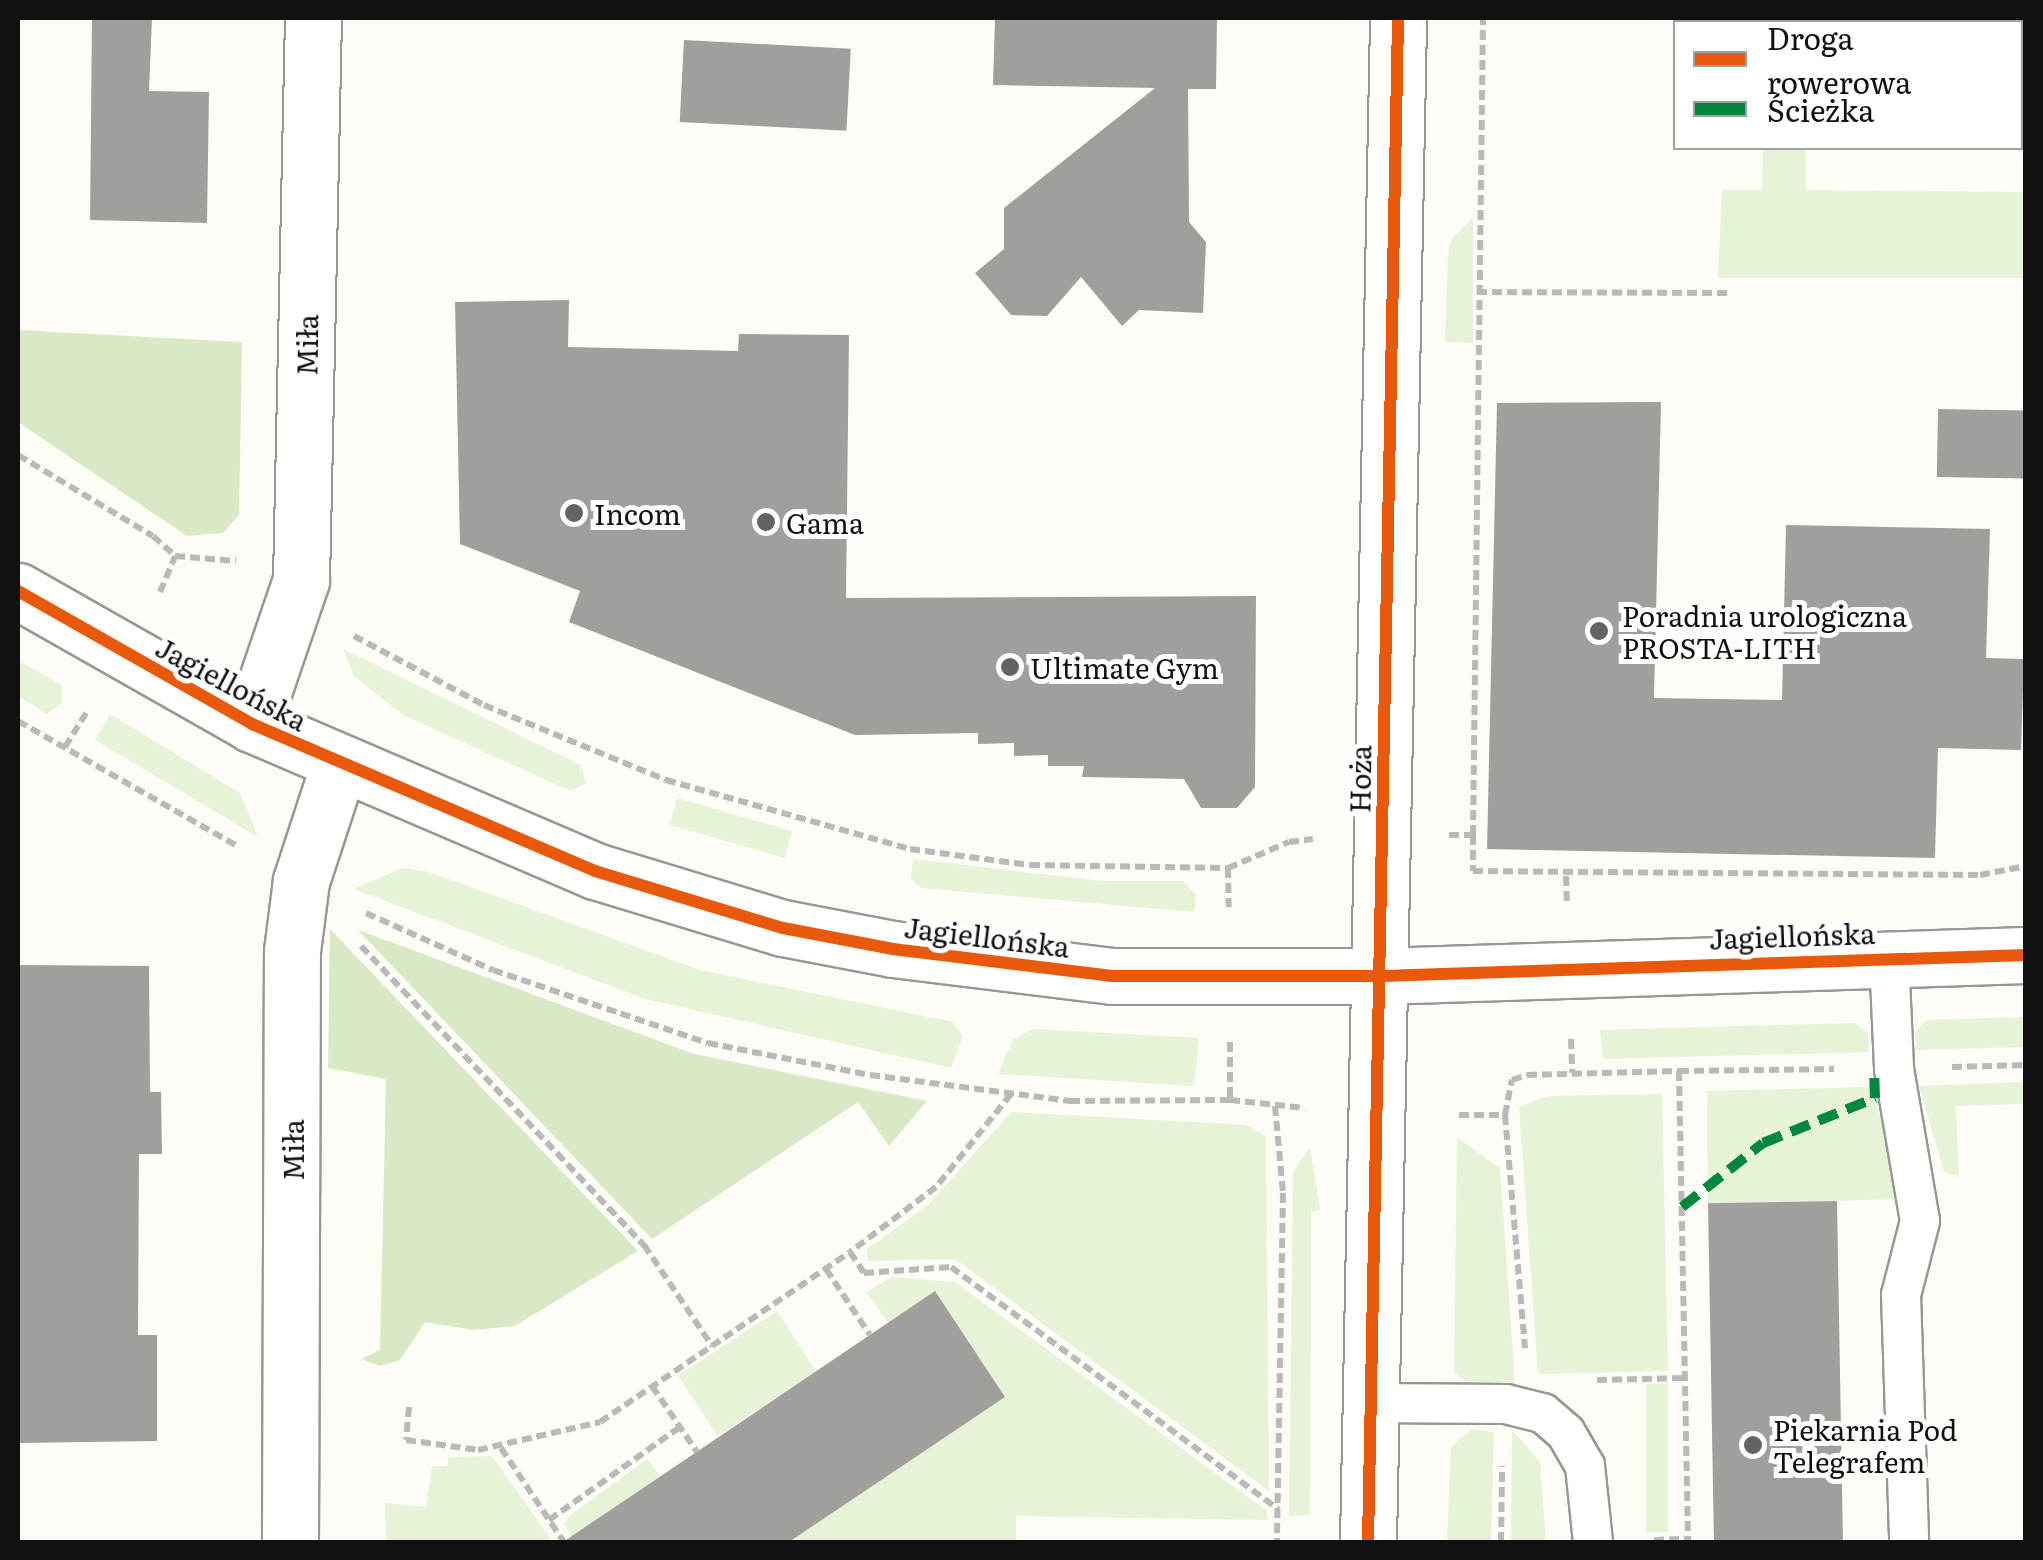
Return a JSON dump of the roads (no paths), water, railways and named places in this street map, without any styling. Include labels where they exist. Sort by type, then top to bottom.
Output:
[{"type":"street","name":"Miła","points":[[252,724],[301,580],[312,18]]},
{"type":"street","name":"Hoża","points":[[1368,1542],[1398,18]]},
{"type":"street","name":"Jagiellońska","points":[[18,592],[252,724],[339,765],[594,871],[838,939],[1112,976],[1380,976],[2026,955]]},
{"type":"street","name":"Miła","points":[[290,1542],[292,951],[301,881],[339,765]]},
{"type":"lane","points":[[1889,957],[1894,1069],[1920,1212],[1901,1295],[1910,1542]]},
{"type":"lane","points":[[1369,1403],[1506,1404],[1543,1413],[1566,1432],[1585,1466],[1593,1542]]},
{"type":"place","name":"Incom","points":[[574,513]]},
{"type":"place","name":"Gama","points":[[766,522]]},
{"type":"place","name":"Poradnia urologiczna PROSTA-LITH","points":[[1599,631]]},
{"type":"place","name":"Ultimate Gym","points":[[1010,667]]},
{"type":"place","name":"Piekarnia Pod Telegrafem","points":[[1753,1445]]}]
